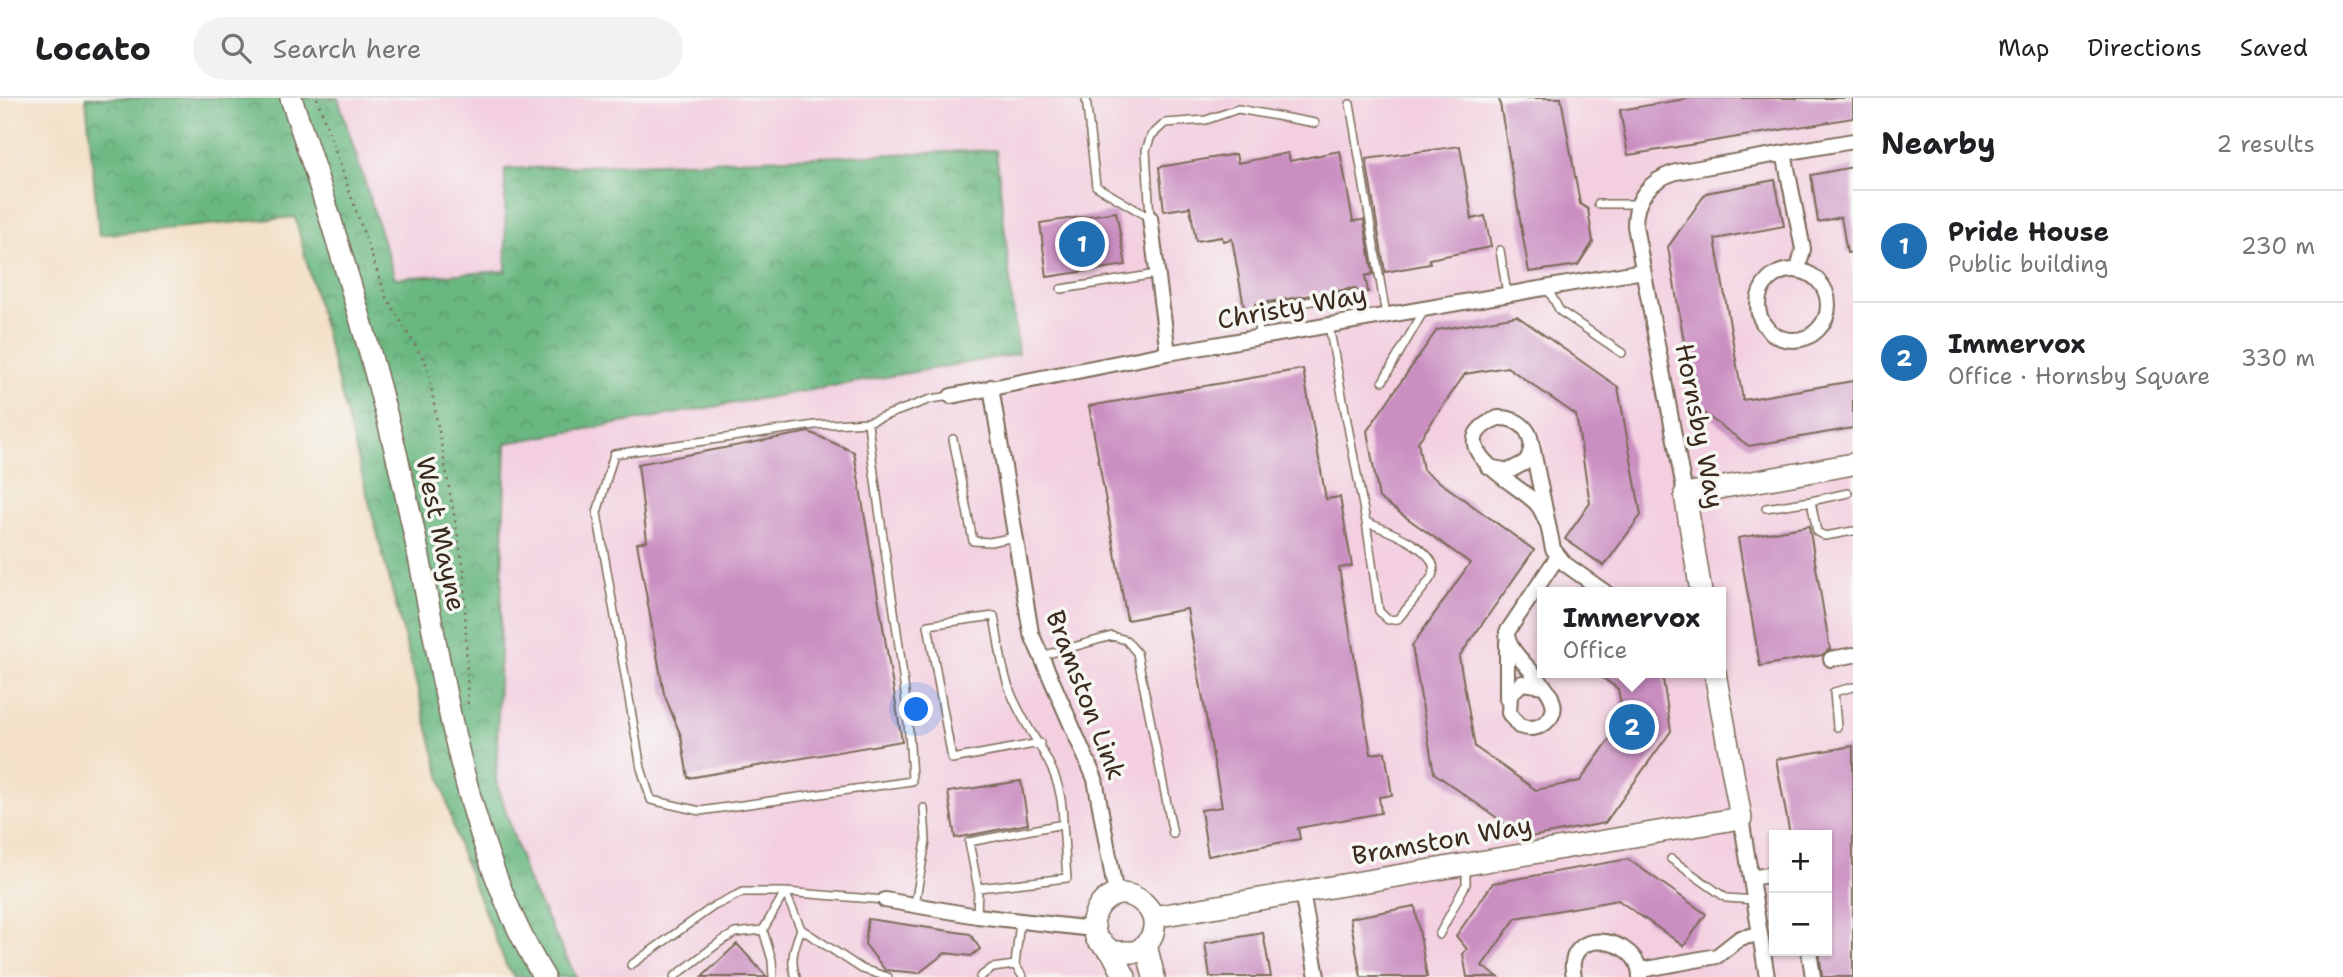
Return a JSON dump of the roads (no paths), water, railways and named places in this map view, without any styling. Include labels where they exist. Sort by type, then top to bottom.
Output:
[{"type":"street","name":"West Mayne","points":[[291,98],[356,305],[397,459],[448,704],[480,828],[519,932],[544,977]]},
{"type":"street","points":[[1638,204],[1647,189],[1668,174],[1853,141]]},
{"type":"street","points":[[1784,153],[1803,249],[1798,270]]},
{"type":"street","name":"Hornsby Way","points":[[1638,204],[1635,226],[1701,587]]},
{"type":"street","points":[[1150,218],[1168,353]]},
{"type":"street","points":[[1798,270],[1816,278],[1824,288],[1827,313],[1815,332],[1794,340],[1782,338],[1762,322],[1758,311],[1758,296],[1772,276],[1798,270]]},
{"type":"street","name":"Christy Way","points":[[951,396],[1168,353],[1643,271]]},
{"type":"street","name":"Bramston Link","points":[[991,387],[1031,633],[1095,779],[1116,895]]},
{"type":"street","points":[[1546,521],[1535,502],[1488,467],[1479,455],[1480,433],[1491,422],[1506,418],[1519,422],[1528,431],[1531,443],[1550,541],[1558,556],[1598,587]]},
{"type":"street","points":[[1488,467],[1501,471],[1516,470],[1529,456],[1531,443]]},
{"type":"street","points":[[1685,494],[1853,464]]},
{"type":"street","points":[[1538,678],[1551,694],[1553,709],[1545,724],[1537,727],[1519,726],[1509,713],[1507,704],[1507,640],[1516,616],[1558,556]]},
{"type":"street","points":[[1507,640],[1537,677]]},
{"type":"street","points":[[1831,659],[1853,655]]},
{"type":"street","points":[[1717,678],[1767,977]]},
{"type":"street","points":[[1507,704],[1510,695],[1522,683],[1544,686]]},
{"type":"street","name":"Bramston Way","points":[[1153,917],[1741,818]]},
{"type":"street","points":[[1751,878],[1769,875]]},
{"type":"street","points":[[1302,892],[1317,977]]},
{"type":"street","points":[[1112,953],[1129,954],[1146,944],[1153,930],[1153,917],[1146,904],[1138,897],[1116,895],[1101,904],[1096,912],[1093,929],[1101,945],[1112,953],[1125,977]]},
{"type":"street","points":[[885,900],[977,916],[1093,929]]},
{"type":"street","points":[[1574,977],[1573,968],[1578,953],[1586,943],[1598,940],[1608,940],[1632,957],[1640,973],[1717,956],[1740,938],[1760,934]]},
{"type":"street","points":[[1146,944],[1154,977]]},
{"type":"street","points":[[1810,956],[1813,977]]},
{"type":"lane","points":[[1086,98],[1096,186],[1150,218]]},
{"type":"lane","points":[[1350,104],[1386,315]]},
{"type":"lane","points":[[1150,218],[1146,150],[1151,136],[1166,122],[1206,120],[1238,109],[1315,124]]},
{"type":"lane","points":[[1598,204],[1638,204]]},
{"type":"lane","points":[[1500,250],[1507,294]]},
{"type":"lane","points":[[1061,289],[1157,274]]},
{"type":"lane","points":[[1546,287],[1560,311],[1622,354]]},
{"type":"lane","points":[[1259,337],[1257,310],[1355,294],[1362,319]]},
{"type":"lane","points":[[1383,381],[1425,308]]},
{"type":"lane","points":[[1329,325],[1366,523],[1379,611],[1388,620],[1398,619],[1433,574],[1434,564],[1430,555],[1385,529],[1366,523]]},
{"type":"lane","points":[[868,422],[876,502],[909,716],[912,781],[700,811],[652,800],[641,768],[597,513],[614,454],[815,425],[868,422],[951,396]]},
{"type":"lane","points":[[953,439],[973,541],[990,542],[1016,537]]},
{"type":"lane","points":[[1766,508],[1848,493]]},
{"type":"lane","points":[[1811,501],[1817,532],[1825,536],[1853,531]]},
{"type":"lane","points":[[978,888],[1067,878],[1063,806],[1049,758],[1040,743],[1013,699],[994,616],[928,625],[952,759],[1040,743]]},
{"type":"lane","points":[[1041,656],[1112,636],[1126,640],[1137,653],[1173,834]]},
{"type":"lane","points":[[1837,727],[1834,692],[1853,687]]},
{"type":"lane","points":[[915,904],[926,841],[924,808]]},
{"type":"lane","points":[[977,916],[978,888],[969,842],[1063,824]]},
{"type":"lane","points":[[1671,859],[1726,898],[1755,900]]},
{"type":"lane","points":[[1438,935],[1466,884],[1466,864]]},
{"type":"lane","points":[[631,965],[714,906],[743,892],[785,892],[885,900]]},
{"type":"lane","points":[[785,892],[801,929],[862,969],[888,977]]},
{"type":"lane","points":[[772,977],[772,960],[763,930],[785,892]]},
{"type":"lane","points":[[1020,921],[1015,964],[1023,977]]},
{"type":"lane","points":[[796,977],[792,964],[794,947],[801,929]]},
{"type":"lane","points":[[674,977],[736,933],[763,930]]},
{"type":"lane","points":[[980,977],[992,968],[1015,964]]},
{"type":"place","name":"Pride House","points":[[1082,244]]},
{"type":"place","name":"Immervox","points":[[1632,727]]}]
